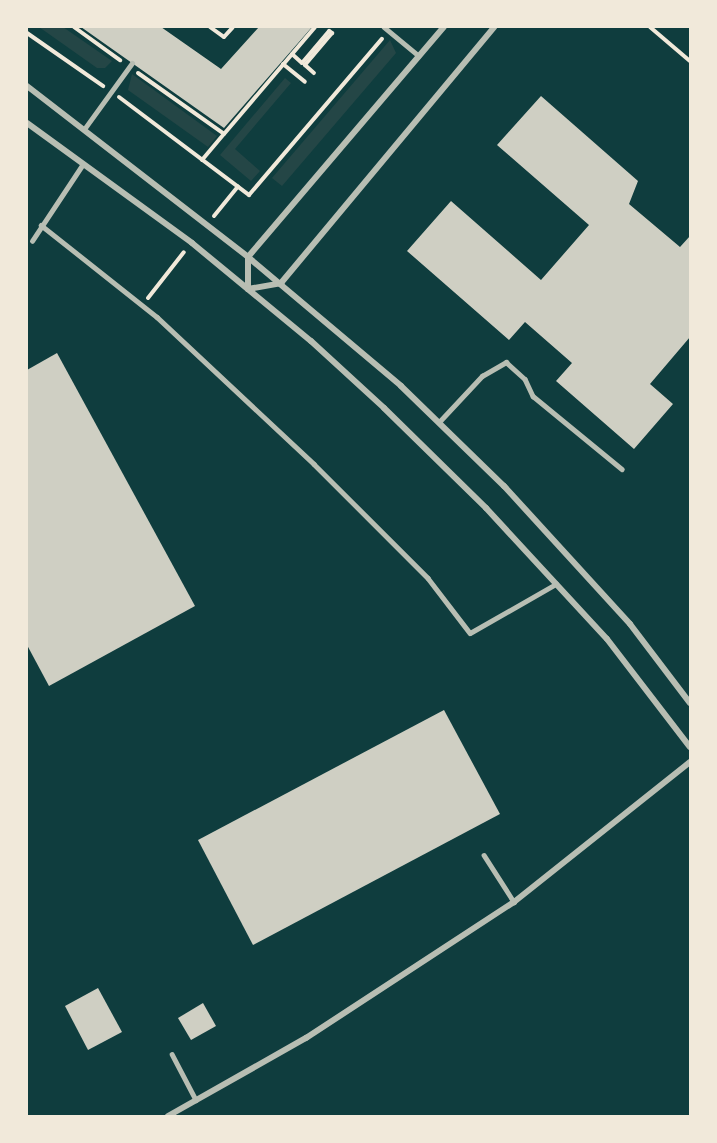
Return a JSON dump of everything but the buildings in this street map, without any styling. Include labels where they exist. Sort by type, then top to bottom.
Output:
[{"type":"street","points":[[248,289],[248,257],[444,27]]},
{"type":"street","points":[[248,289],[281,283],[494,27]]},
{"type":"street","points":[[27,86],[86,128],[281,283],[438,422],[504,486],[630,624],[690,703]]},
{"type":"street","points":[[27,123],[248,289],[384,408],[608,639],[690,747]]},
{"type":"street","points":[[168,1116],[306,1038],[514,902],[690,762]]},
{"type":"lane","points":[[386,29],[419,56]]},
{"type":"lane","points":[[86,128],[131,65]]},
{"type":"lane","points":[[32,241],[83,164]]},
{"type":"lane","points":[[41,225],[157,317],[315,464],[428,578],[470,633],[556,584]]},
{"type":"lane","points":[[438,422],[482,376],[506,362],[525,379],[533,396],[622,469]]},
{"type":"lane","points":[[484,855],[514,902]]},
{"type":"lane","points":[[172,1054],[196,1100]]},
{"type":"path","points":[[74,27],[131,65],[224,134]]},
{"type":"path","points":[[210,27],[224,38],[233,27]]},
{"type":"path","points":[[202,160],[315,27]]},
{"type":"path","points":[[650,27],[690,62]]},
{"type":"path","points":[[27,33],[111,92],[249,195],[386,29]]},
{"type":"path","points":[[292,54],[302,63],[329,31],[332,33],[305,65],[314,72]]},
{"type":"path","points":[[283,64],[305,82]]},
{"type":"shaded area","points":[[39,27],[63,27],[112,61],[105,68],[97,68]]},
{"type":"shaded area","points":[[390,40],[396,53],[282,186],[272,178]]},
{"type":"shaded area","points":[[132,74],[217,136],[208,147],[128,90]]},
{"type":"shaded area","points":[[285,78],[291,83],[235,149],[260,171],[251,181],[220,155]]}]
